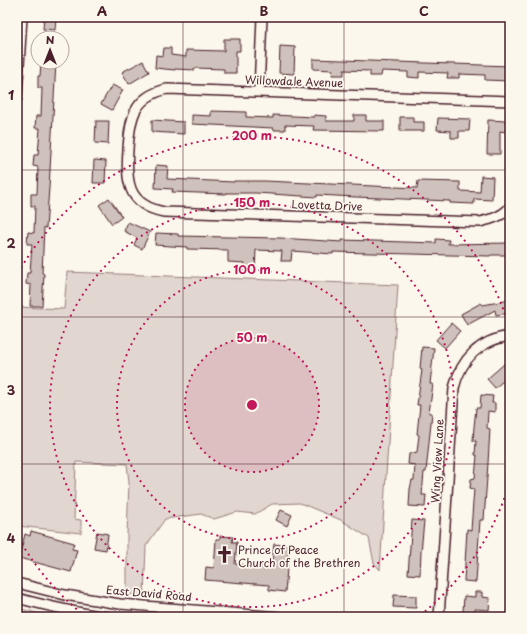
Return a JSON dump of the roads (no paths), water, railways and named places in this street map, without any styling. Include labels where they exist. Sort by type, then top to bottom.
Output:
[{"type":"street","points":[[17,98],[22,17]]},
{"type":"street","points":[[259,92],[262,17]]},
{"type":"street","name":"Willowdale Avenue","points":[[127,159],[131,120],[140,103],[148,96],[167,90],[510,101]]},
{"type":"street","name":"Lovetta Drive","points":[[127,159],[127,175],[133,193],[140,202],[148,207],[164,212],[480,222],[499,216],[510,207]]},
{"type":"street","name":"Wing View Lane","points":[[439,617],[454,388],[462,366],[475,351],[488,342],[500,337],[510,336]]},
{"type":"street","name":"East David Road","points":[[17,583],[120,604],[196,613],[280,617]]},
{"type":"street","points":[[17,598],[78,613],[109,617]]},
{"type":"street","points":[[133,605],[149,612],[177,614],[183,617]]},
{"type":"place","name":"Prince of Peace Church of the Brethren","points":[[225,555]]}]
